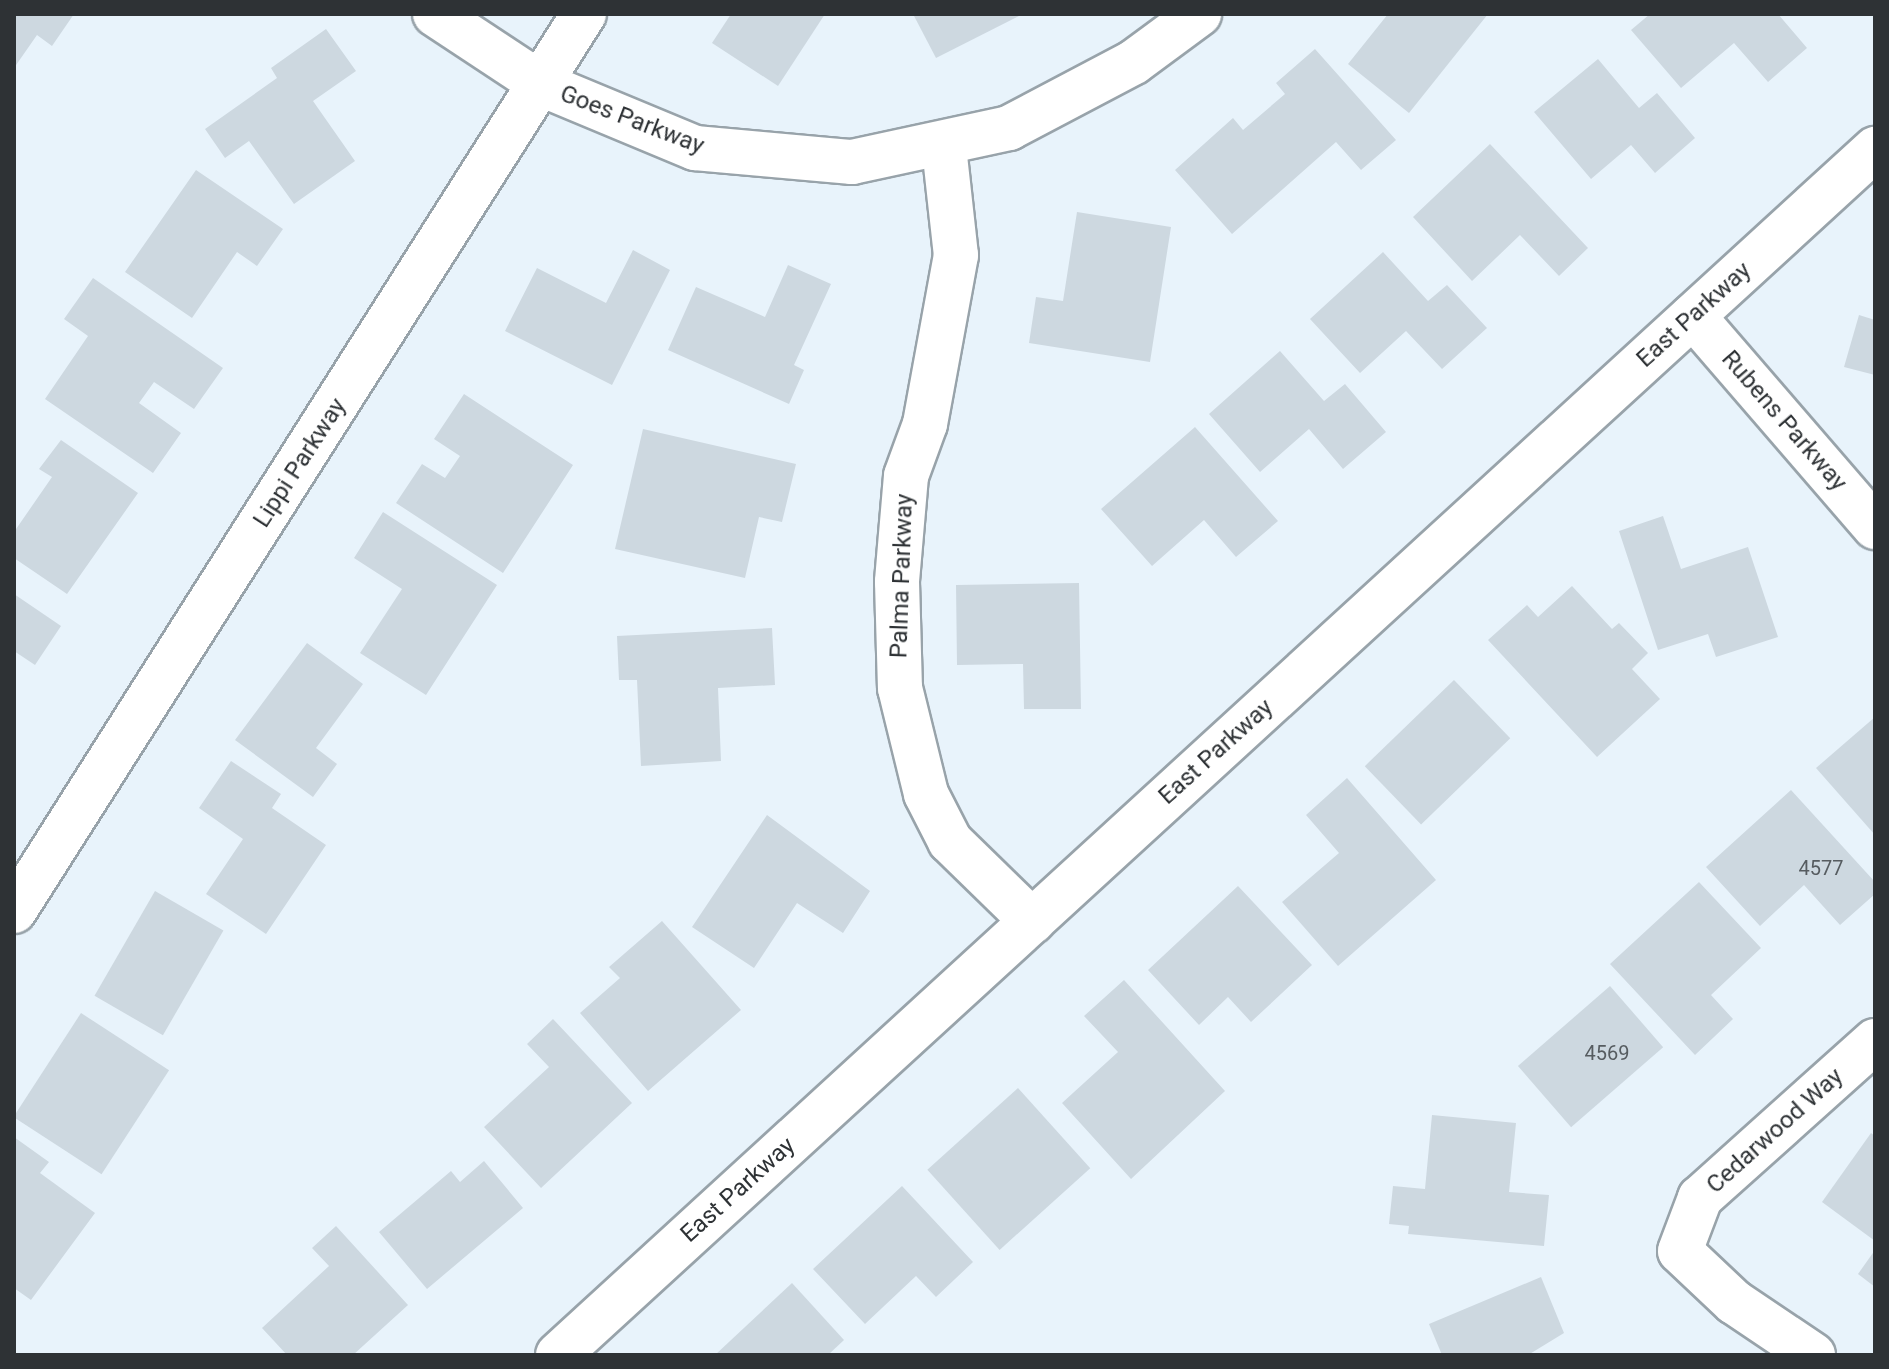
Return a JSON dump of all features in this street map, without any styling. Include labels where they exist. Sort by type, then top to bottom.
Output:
[{"type":"street","name":"Goes Parkway","points":[[435,14],[541,84],[695,148],[748,157],[852,162],[944,147],[1009,128],[1088,89],[1199,14]]},
{"type":"street","name":"Lippi Parkway","points":[[14,911],[584,14]]},
{"type":"street","name":"Palma Parkway","points":[[944,147],[956,255],[928,410],[906,476],[897,582],[900,688],[922,780],[950,841],[1032,921]]},
{"type":"street","name":"East Parkway","points":[[558,1355],[1875,149]]},
{"type":"street","name":"Rubens Parkway","points":[[1693,316],[1875,527]]},
{"type":"street","name":"Cedarwood Way","points":[[1813,1355],[1734,1302],[1680,1251],[1700,1198],[1875,1041]]},
{"type":"building","points":[[14,14],[74,14],[52,46],[37,35],[14,68]]},
{"type":"building","points":[[731,14],[825,14],[778,86],[712,43]]},
{"type":"building","points":[[913,14],[1023,14],[936,58]]},
{"type":"building","points":[[1388,14],[1488,14],[1409,113],[1348,64]]},
{"type":"building","points":[[1650,14],[1778,14],[1807,48],[1768,82],[1734,43],[1681,88],[1631,30]]},
{"type":"building","points":[[326,29],[356,71],[313,101],[355,161],[294,204],[249,141],[225,158],[205,129],[277,78],[271,68]]},
{"type":"building","points":[[1315,49],[1396,140],[1361,170],[1336,142],[1232,234],[1175,170],[1233,118],[1243,130],[1285,94],[1276,83]]},
{"type":"building","points":[[1598,59],[1639,108],[1657,93],[1695,138],[1655,173],[1631,145],[1591,179],[1534,112]]},
{"type":"building","points":[[1490,144],[1588,248],[1559,276],[1520,235],[1472,281],[1413,217]]},
{"type":"building","points":[[196,170],[283,229],[257,266],[237,252],[192,318],[125,272]]},
{"type":"building","points":[[1077,212],[1171,227],[1150,362],[1029,343],[1036,297],[1063,301]]},
{"type":"building","points":[[633,250],[670,270],[612,385],[505,331],[537,268],[606,303]]},
{"type":"building","points":[[1383,252],[1428,301],[1447,285],[1487,328],[1442,369],[1406,331],[1360,373],[1310,319]]},
{"type":"building","points":[[788,265],[831,284],[794,365],[804,370],[789,404],[668,350],[696,287],[765,317]]},
{"type":"building","points":[[93,278],[223,368],[194,409],[154,382],[139,403],[181,433],[153,473],[45,399],[88,336],[64,319]]},
{"type":"building","points":[[1859,315],[1875,320],[1875,375],[1844,367]]},
{"type":"building","points":[[1280,351],[1324,401],[1345,384],[1386,432],[1343,469],[1309,429],[1260,472],[1209,414]]},
{"type":"building","points":[[464,394],[573,465],[503,573],[396,503],[422,464],[445,478],[460,456],[434,439]]},
{"type":"building","points":[[1195,427],[1278,521],[1236,557],[1204,520],[1152,566],[1101,509]]},
{"type":"building","points":[[643,429],[796,464],[782,522],[759,517],[745,578],[615,549]]},
{"type":"building","points":[[61,440],[138,493],[67,594],[14,558],[14,532],[52,477],[39,469]]},
{"type":"building","points":[[383,512],[497,585],[426,695],[360,653],[402,589],[354,558]]},
{"type":"building","points":[[1663,516],[1681,569],[1748,547],[1778,637],[1716,657],[1708,634],[1658,650],[1619,531]]},
{"type":"building","points":[[1079,583],[1081,709],[1024,709],[1023,664],[957,665],[956,585]]},
{"type":"building","points":[[1572,586],[1612,629],[1619,623],[1648,653],[1632,669],[1660,699],[1597,757],[1488,640],[1527,605],[1538,617]]},
{"type":"building","points":[[14,594],[61,626],[35,665],[14,651]]},
{"type":"building","points":[[772,628],[775,685],[718,688],[721,761],[641,766],[637,680],[619,680],[617,636]]},
{"type":"building","points":[[307,643],[363,684],[316,748],[337,764],[313,797],[235,740]]},
{"type":"building","points":[[1454,680],[1510,738],[1421,824],[1365,766]]},
{"type":"building","points":[[1875,717],[1875,835],[1816,768]]},
{"type":"building","points":[[231,761],[281,794],[272,808],[326,845],[266,934],[206,894],[243,839],[199,808]]},
{"type":"building","points":[[1347,778],[1436,880],[1338,966],[1282,902],[1339,853],[1306,815]]},
{"type":"building","points":[[1791,790],[1875,882],[1875,894],[1840,925],[1804,885],[1760,926],[1706,867]]},
{"type":"building","points":[[767,815],[870,891],[843,933],[797,903],[754,968],[692,927]]},
{"type":"building","points":[[1699,882],[1761,948],[1711,995],[1733,1019],[1695,1055],[1610,964]]},
{"type":"building","points":[[1238,886],[1312,965],[1251,1022],[1228,997],[1199,1025],[1148,970]]},
{"type":"building","points":[[155,891],[223,930],[163,1035],[94,996]]},
{"type":"building","points":[[662,921],[741,1010],[648,1091],[580,1013],[620,978],[609,967]]},
{"type":"building","points":[[1124,980],[1225,1091],[1131,1179],[1062,1103],[1118,1052],[1084,1016]]},
{"type":"building","points":[[1610,986],[1663,1047],[1571,1127],[1518,1066]]},
{"type":"building","points":[[81,1013],[169,1070],[102,1174],[14,1117]]},
{"type":"building","points":[[553,1019],[632,1103],[541,1188],[484,1127],[549,1067],[527,1044]]},
{"type":"building","points":[[1018,1088],[1090,1168],[1000,1250],[927,1170]]},
{"type":"building","points":[[1432,1115],[1516,1123],[1509,1192],[1549,1195],[1544,1246],[1408,1234],[1409,1226],[1389,1224],[1393,1186],[1425,1189]]},
{"type":"building","points":[[1871,1133],[1875,1136],[1875,1241],[1822,1202]]},
{"type":"building","points":[[14,1137],[49,1162],[40,1173],[95,1213],[31,1300],[14,1288]]},
{"type":"building","points":[[484,1161],[523,1208],[427,1289],[379,1232],[451,1171],[460,1182]]},
{"type":"building","points":[[902,1186],[973,1262],[936,1297],[916,1276],[865,1324],[813,1269]]},
{"type":"building","points":[[336,1226],[408,1305],[353,1355],[287,1355],[262,1328],[329,1266],[312,1248]]},
{"type":"building","points":[[1875,1250],[1875,1287],[1858,1274]]},
{"type":"building","points":[[1541,1277],[1564,1333],[1528,1355],[1442,1355],[1429,1324]]},
{"type":"building","points":[[792,1283],[844,1340],[828,1355],[715,1355]]}]
